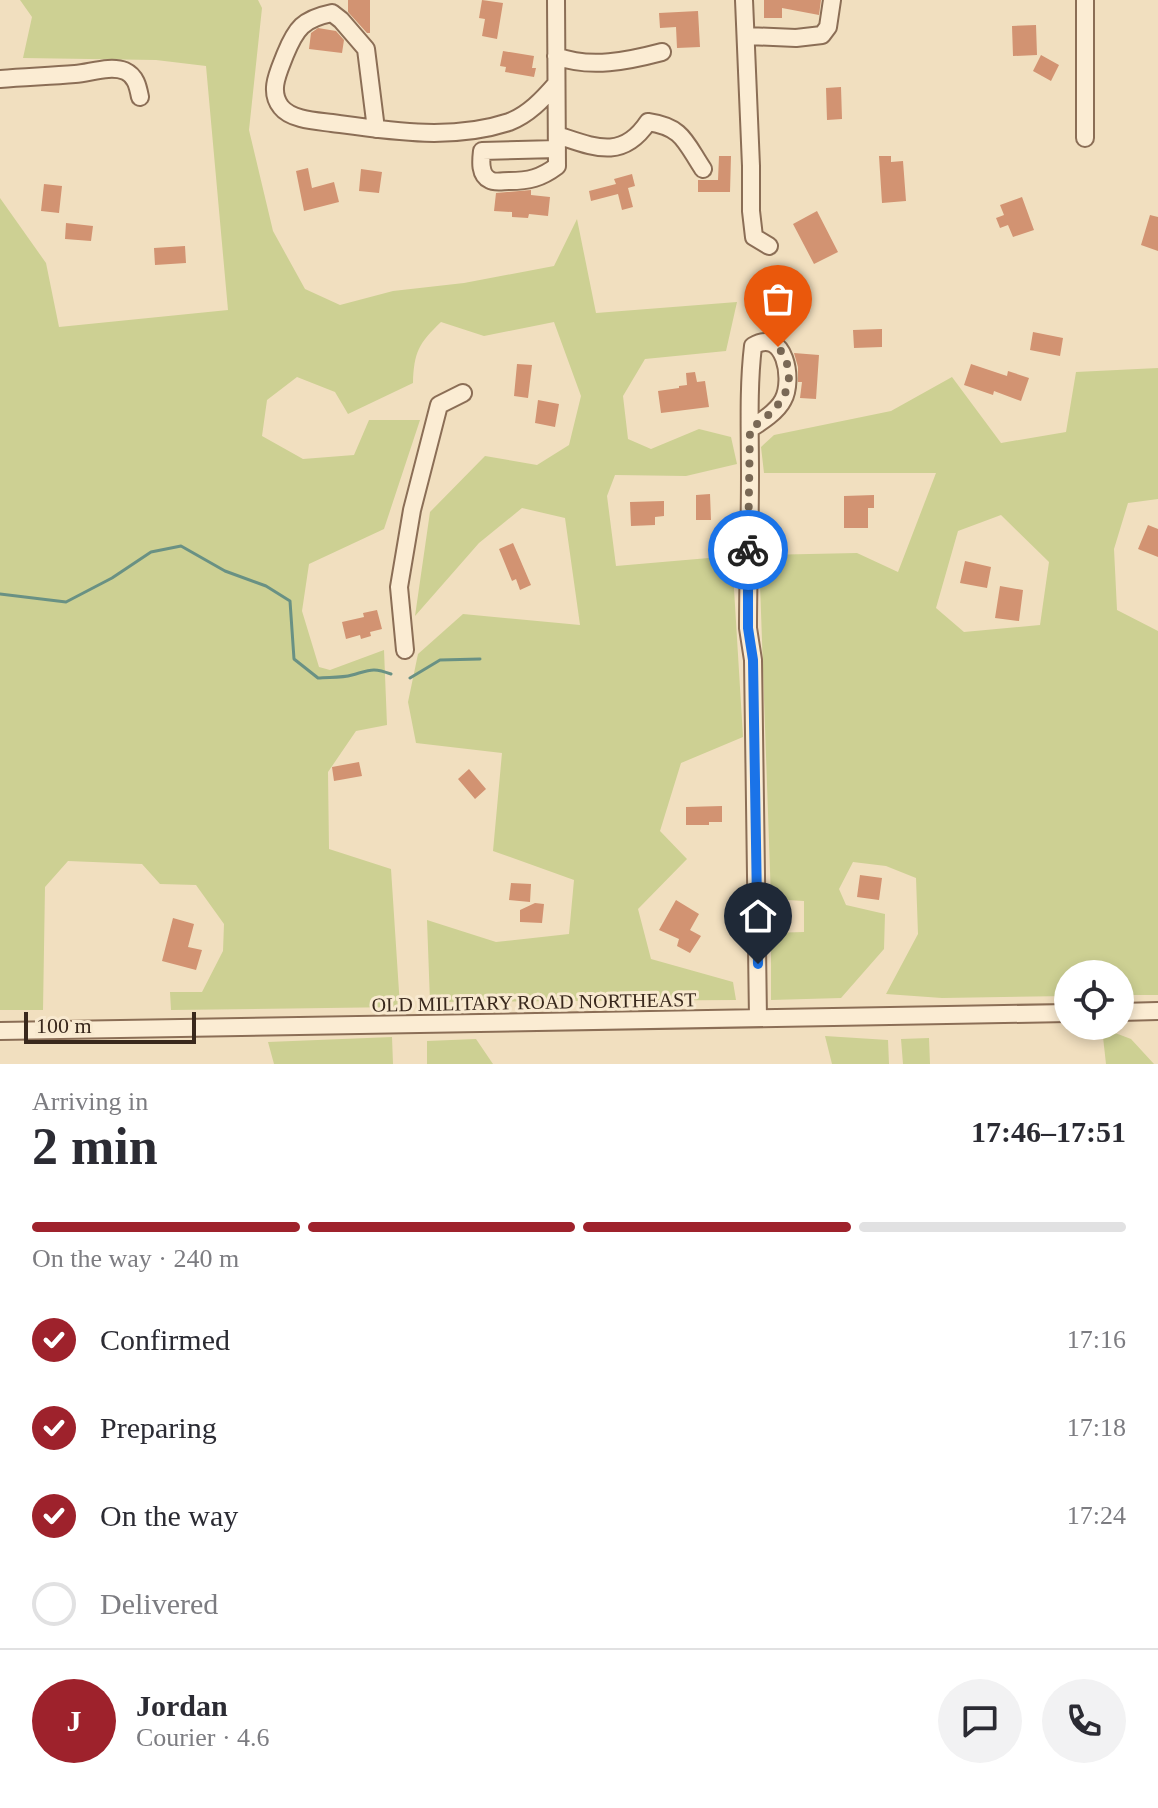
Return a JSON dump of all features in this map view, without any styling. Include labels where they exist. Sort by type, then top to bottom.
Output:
[{"type":"street","points":[[556,0],[556,84],[557,142],[557,166],[531,181],[495,182],[486,177],[481,163],[482,151],[557,142],[614,149],[633,140],[648,122],[677,130],[703,169]]},
{"type":"street","points":[[744,0],[751,211],[754,237],[769,246]]},
{"type":"street","points":[[746,44],[822,35],[828,27],[832,0]]},
{"type":"street","points":[[1085,0],[1085,138]]},
{"type":"street","points":[[376,129],[366,49],[332,13],[312,17],[294,35],[276,79],[275,95],[281,109],[295,116],[376,129],[408,133],[484,129],[512,121],[526,113],[556,84]]},
{"type":"street","points":[[556,56],[570,61],[599,63],[662,52]]},
{"type":"street","points":[[0,79],[122,70],[137,83],[140,97]]},
{"type":"street","points":[[750,429],[779,406],[786,391],[787,365],[784,355],[778,347],[765,342],[753,346],[750,429],[748,628],[753,660],[758,1018]]},
{"type":"street","points":[[405,650],[399,587],[412,510],[439,405],[463,393]]},
{"type":"street","points":[[1134,1012],[1158,1011]]},
{"type":"street","name":"OLD MILITARY ROAD NORTHEAST","points":[[0,1031],[1054,1013]]},
{"type":"green space","points":[[20,0],[258,0],[262,8],[249,130],[273,231],[305,289],[340,305],[393,291],[464,283],[554,266],[577,219],[596,313],[737,302],[726,351],[645,359],[623,396],[628,439],[651,449],[699,429],[731,437],[737,464],[686,476],[615,475],[607,496],[616,566],[732,556],[743,737],[681,763],[660,831],[687,859],[638,909],[651,959],[733,982],[736,1000],[430,1002],[427,920],[496,942],[569,934],[574,880],[493,851],[502,753],[416,743],[408,702],[418,654],[463,614],[580,625],[565,518],[522,508],[479,543],[415,616],[430,512],[485,456],[537,465],[569,445],[581,396],[554,322],[484,336],[441,322],[419,349],[413,383],[348,414],[335,392],[297,377],[267,400],[262,436],[303,459],[354,455],[369,420],[420,420],[384,529],[309,564],[302,611],[319,667],[330,670],[384,650],[387,725],[356,731],[328,772],[329,849],[391,869],[400,1007],[171,1010],[170,992],[202,992],[223,951],[224,924],[196,885],[160,884],[142,864],[68,861],[45,887],[43,1010],[0,1010],[0,198],[46,263],[59,327],[228,310],[206,66],[156,60],[23,58],[32,17]]},
{"type":"green space","points":[[1158,368],[1158,499],[1128,503],[1114,549],[1117,610],[1158,631],[1158,995],[1134,995],[1134,960],[1054,960],[1054,996],[942,998],[886,994],[918,934],[916,878],[886,866],[853,862],[839,889],[846,905],[885,914],[884,949],[841,998],[771,1000],[771,933],[804,932],[804,901],[771,899],[759,555],[857,553],[898,572],[936,473],[764,473],[761,447],[774,435],[891,411],[952,377],[1001,443],[1066,432],[1076,372]],"holes":[[[1001,515],[1049,562],[1040,625],[964,632],[936,608],[958,531]]]},
{"type":"green space","points":[[825,1036],[888,1040],[889,1064],[832,1064]]},
{"type":"green space","points":[[392,1037],[393,1064],[274,1064],[268,1042]]},
{"type":"green space","points":[[929,1038],[930,1064],[903,1064],[901,1039]]},
{"type":"green space","points":[[476,1039],[493,1064],[427,1064],[427,1041]]},
{"type":"green space","points":[[1103,1040],[1132,1040],[1154,1064],[1106,1064]]},
{"type":"building","points":[[348,0],[370,0],[370,33],[348,12]]},
{"type":"building","points":[[482,0],[503,3],[497,39],[482,36],[485,19],[479,18]]},
{"type":"building","points":[[764,0],[821,0],[819,15],[782,8],[782,18],[764,18]]},
{"type":"building","points":[[698,11],[700,47],[677,48],[676,27],[660,28],[659,13]]},
{"type":"building","points":[[1036,25],[1037,55],[1013,56],[1012,26]]},
{"type":"building","points":[[318,28],[336,31],[344,40],[342,53],[309,49],[311,33]]},
{"type":"building","points":[[503,51],[534,56],[534,77],[505,72],[506,67],[500,66]]},
{"type":"building","points":[[1041,55],[1059,65],[1051,81],[1033,71]]},
{"type":"building","points":[[841,87],[842,119],[827,120],[826,88]]},
{"type":"building","points":[[719,156],[731,156],[730,192],[698,192],[698,180],[718,180]]},
{"type":"building","points":[[879,156],[891,156],[891,162],[903,161],[906,201],[882,203]]},
{"type":"building","points":[[308,168],[312,188],[334,182],[339,202],[304,211],[296,171]]},
{"type":"building","points":[[361,169],[382,172],[379,193],[359,191]]},
{"type":"building","points":[[632,174],[635,186],[628,188],[633,207],[622,210],[618,194],[591,201],[589,191],[616,184],[614,179]]},
{"type":"building","points":[[44,184],[62,186],[59,213],[41,211]]},
{"type":"building","points":[[531,190],[531,195],[550,197],[548,216],[529,214],[528,218],[512,217],[512,212],[494,211],[496,193]]},
{"type":"building","points":[[1022,197],[1034,230],[1013,237],[1008,225],[1000,228],[996,218],[1004,215],[1000,205]]},
{"type":"building","points":[[817,211],[838,252],[814,264],[793,224]]},
{"type":"building","points":[[1150,215],[1158,217],[1158,251],[1141,245]]},
{"type":"building","points":[[66,223],[93,226],[91,241],[65,239]]},
{"type":"building","points":[[185,246],[186,263],[155,265],[154,248]]},
{"type":"building","points":[[882,329],[882,347],[854,348],[853,330]]},
{"type":"building","points":[[1033,332],[1063,338],[1060,356],[1030,350]]},
{"type":"building","points":[[794,353],[819,355],[816,399],[800,398],[802,382],[798,382]]},
{"type":"building","points":[[517,364],[532,365],[528,398],[514,396]]},
{"type":"building","points":[[971,364],[1007,376],[1008,371],[1029,378],[1021,401],[964,385]]},
{"type":"building","points":[[695,372],[697,382],[705,381],[709,407],[661,413],[658,391],[687,385],[686,373]]},
{"type":"building","points":[[538,400],[559,404],[555,427],[535,423]]},
{"type":"building","points":[[710,494],[711,520],[696,520],[696,495]]},
{"type":"building","points":[[874,495],[874,508],[868,508],[868,528],[844,528],[844,496]]},
{"type":"building","points":[[664,501],[664,516],[655,517],[655,525],[631,526],[630,502]]},
{"type":"building","points":[[1148,525],[1158,529],[1158,557],[1138,549]]},
{"type":"building","points":[[513,543],[531,585],[520,590],[516,579],[512,581],[499,549]]},
{"type":"building","points":[[965,561],[991,567],[987,588],[960,583]]},
{"type":"building","points":[[1000,586],[1023,590],[1019,621],[995,618]]},
{"type":"building","points":[[377,610],[382,629],[370,632],[371,636],[361,639],[360,635],[346,639],[342,622],[364,617],[363,613]]},
{"type":"building","points":[[359,762],[362,776],[334,781],[332,767]]},
{"type":"building","points":[[469,769],[486,789],[475,799],[458,779]]},
{"type":"building","points":[[722,806],[722,822],[686,825],[686,807]]},
{"type":"building","points":[[860,875],[882,878],[879,900],[857,897]]},
{"type":"building","points":[[511,883],[531,884],[530,902],[509,900]]},
{"type":"building","points":[[676,900],[699,914],[690,930],[701,936],[690,953],[677,946],[679,939],[659,930]]},
{"type":"building","points":[[535,903],[544,904],[542,923],[520,922],[520,910]]},
{"type":"building","points":[[173,918],[194,924],[188,947],[202,950],[196,970],[162,961]]},
{"type":"waterway","points":[[0,594],[66,602],[112,578],[151,552],[181,546],[225,571],[266,586],[290,601],[294,659],[318,678],[344,677],[372,670],[391,674]]},
{"type":"waterway","points":[[410,678],[440,660],[480,659]]},
{"type":"way so far","points":[[748,550],[750,429],[783,400],[787,365],[778,347]]},
{"type":"route","points":[[748,550],[758,964]]}]
